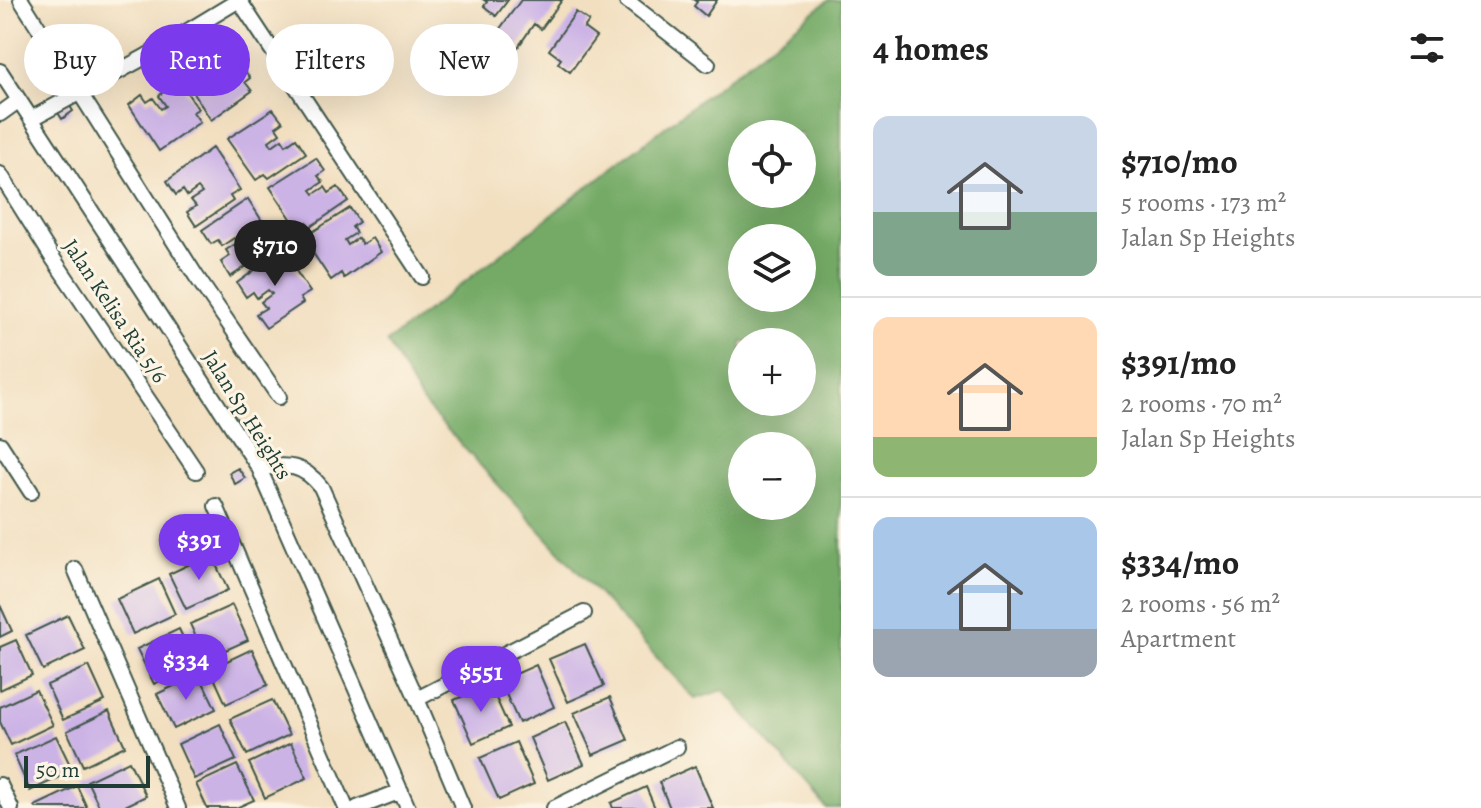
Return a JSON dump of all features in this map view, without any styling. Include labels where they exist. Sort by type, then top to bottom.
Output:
[{"type":"street","points":[[21,0],[37,24]]},
{"type":"street","points":[[124,68],[239,0],[422,277]]},
{"type":"street","points":[[626,0],[708,64]]},
{"type":"street","name":"Jalan Sp Heights","points":[[0,71],[259,468],[408,808]]},
{"type":"street","points":[[31,119],[71,96]]},
{"type":"street","points":[[83,96],[196,276],[279,397]]},
{"type":"street","points":[[0,114],[18,101]]},
{"type":"street","name":"Jalan Kelisa Ria 5/6","points":[[0,174],[196,471]]},
{"type":"street","points":[[0,444],[31,492]]},
{"type":"street","points":[[259,468],[296,467],[310,474],[321,487],[463,808]]},
{"type":"street","points":[[216,506],[346,808]]},
{"type":"street","points":[[75,569],[178,808]]},
{"type":"street","points":[[417,699],[584,613]]},
{"type":"street","points":[[554,808],[677,747]]},
{"type":"street","points":[[0,785],[11,808]]},
{"type":"street","points":[[357,808],[401,791]]},
{"type":"green space","points":[[829,0],[841,0],[841,808],[826,808],[724,690],[695,699],[422,402],[387,342]]},
{"type":"building","points":[[484,0],[508,0],[496,16],[484,6],[487,2]]},
{"type":"building","points":[[521,0],[562,0],[541,29],[534,24],[518,47],[518,24],[503,24]]},
{"type":"building","points":[[694,0],[717,0],[706,16],[694,6],[697,2]]},
{"type":"building","points":[[576,12],[589,21],[584,28],[596,37],[570,72],[558,63],[561,59],[549,50]]},
{"type":"building","points":[[143,96],[147,102],[153,98],[161,109],[166,106],[159,96],[189,96],[198,109],[193,112],[200,122],[159,151],[129,105]]},
{"type":"building","points":[[195,96],[245,96],[211,120]]},
{"type":"building","points":[[68,103],[73,111],[62,119],[57,111]]},
{"type":"building","points":[[273,109],[283,122],[276,127],[280,133],[269,141],[272,146],[282,139],[286,145],[296,138],[306,153],[269,178],[265,174],[256,180],[227,139]]},
{"type":"building","points":[[212,148],[240,190],[230,196],[233,201],[196,226],[187,212],[196,206],[191,200],[202,193],[198,188],[187,196],[183,190],[176,195],[167,181]]},
{"type":"building","points":[[316,158],[325,171],[318,176],[323,182],[311,190],[314,194],[325,187],[329,193],[338,187],[348,201],[310,227],[307,222],[298,229],[270,187]]},
{"type":"building","points":[[248,199],[275,241],[265,248],[268,252],[230,277],[221,262],[230,256],[226,250],[237,243],[234,238],[222,246],[218,240],[211,244],[202,230]]},
{"type":"building","points":[[350,208],[359,222],[352,227],[356,233],[345,240],[348,245],[358,238],[362,244],[372,238],[381,252],[344,278],[341,273],[331,280],[303,238]]},
{"type":"building","points":[[282,250],[310,292],[300,298],[303,303],[266,328],[256,314],[266,308],[261,302],[272,294],[268,290],[257,298],[253,292],[246,297],[237,283]]},
{"type":"building","points":[[238,468],[245,478],[235,484],[229,473]]},
{"type":"building","points":[[211,554],[228,590],[186,609],[169,574]]},
{"type":"building","points":[[159,579],[175,614],[133,634],[117,599]]},
{"type":"building","points":[[0,605],[12,631],[0,637]]},
{"type":"building","points":[[232,605],[248,640],[206,659],[190,624]]},
{"type":"building","points":[[68,615],[85,650],[43,670],[26,635]]},
{"type":"building","points":[[179,629],[196,665],[154,684],[137,649]]},
{"type":"building","points":[[16,640],[32,675],[0,690],[0,647]]},
{"type":"building","points":[[585,644],[604,686],[568,702],[549,659]]},
{"type":"building","points":[[252,649],[268,685],[226,704],[210,669]]},
{"type":"building","points":[[536,665],[554,707],[519,723],[500,681]]},
{"type":"building","points":[[89,666],[105,701],[63,720],[47,685]]},
{"type":"building","points":[[199,674],[216,709],[174,729],[157,694]]},
{"type":"building","points":[[490,685],[509,727],[473,743],[454,700]]},
{"type":"building","points":[[36,690],[53,725],[11,745],[0,722],[0,707]]},
{"type":"building","points":[[610,697],[628,740],[593,755],[574,713]]},
{"type":"building","points":[[272,700],[289,735],[247,755],[230,719]]},
{"type":"building","points":[[109,711],[125,746],[83,766],[67,731]]},
{"type":"building","points":[[565,722],[584,764],[548,780],[530,738]]},
{"type":"building","points":[[220,724],[236,760],[194,779],[178,744]]},
{"type":"building","points":[[56,736],[73,771],[30,791],[14,755]]},
{"type":"building","points":[[516,742],[534,784],[499,800],[480,758]]},
{"type":"building","points":[[291,743],[307,778],[265,798],[249,763]]},
{"type":"building","points":[[129,761],[146,796],[121,808],[100,808],[87,781]]},
{"type":"building","points":[[237,765],[254,800],[236,808],[207,808],[196,784]]},
{"type":"building","points":[[695,766],[713,808],[670,808],[659,782]]},
{"type":"building","points":[[77,786],[87,808],[36,808],[35,806]]},
{"type":"building","points":[[646,787],[655,808],[613,808],[611,803]]}]
